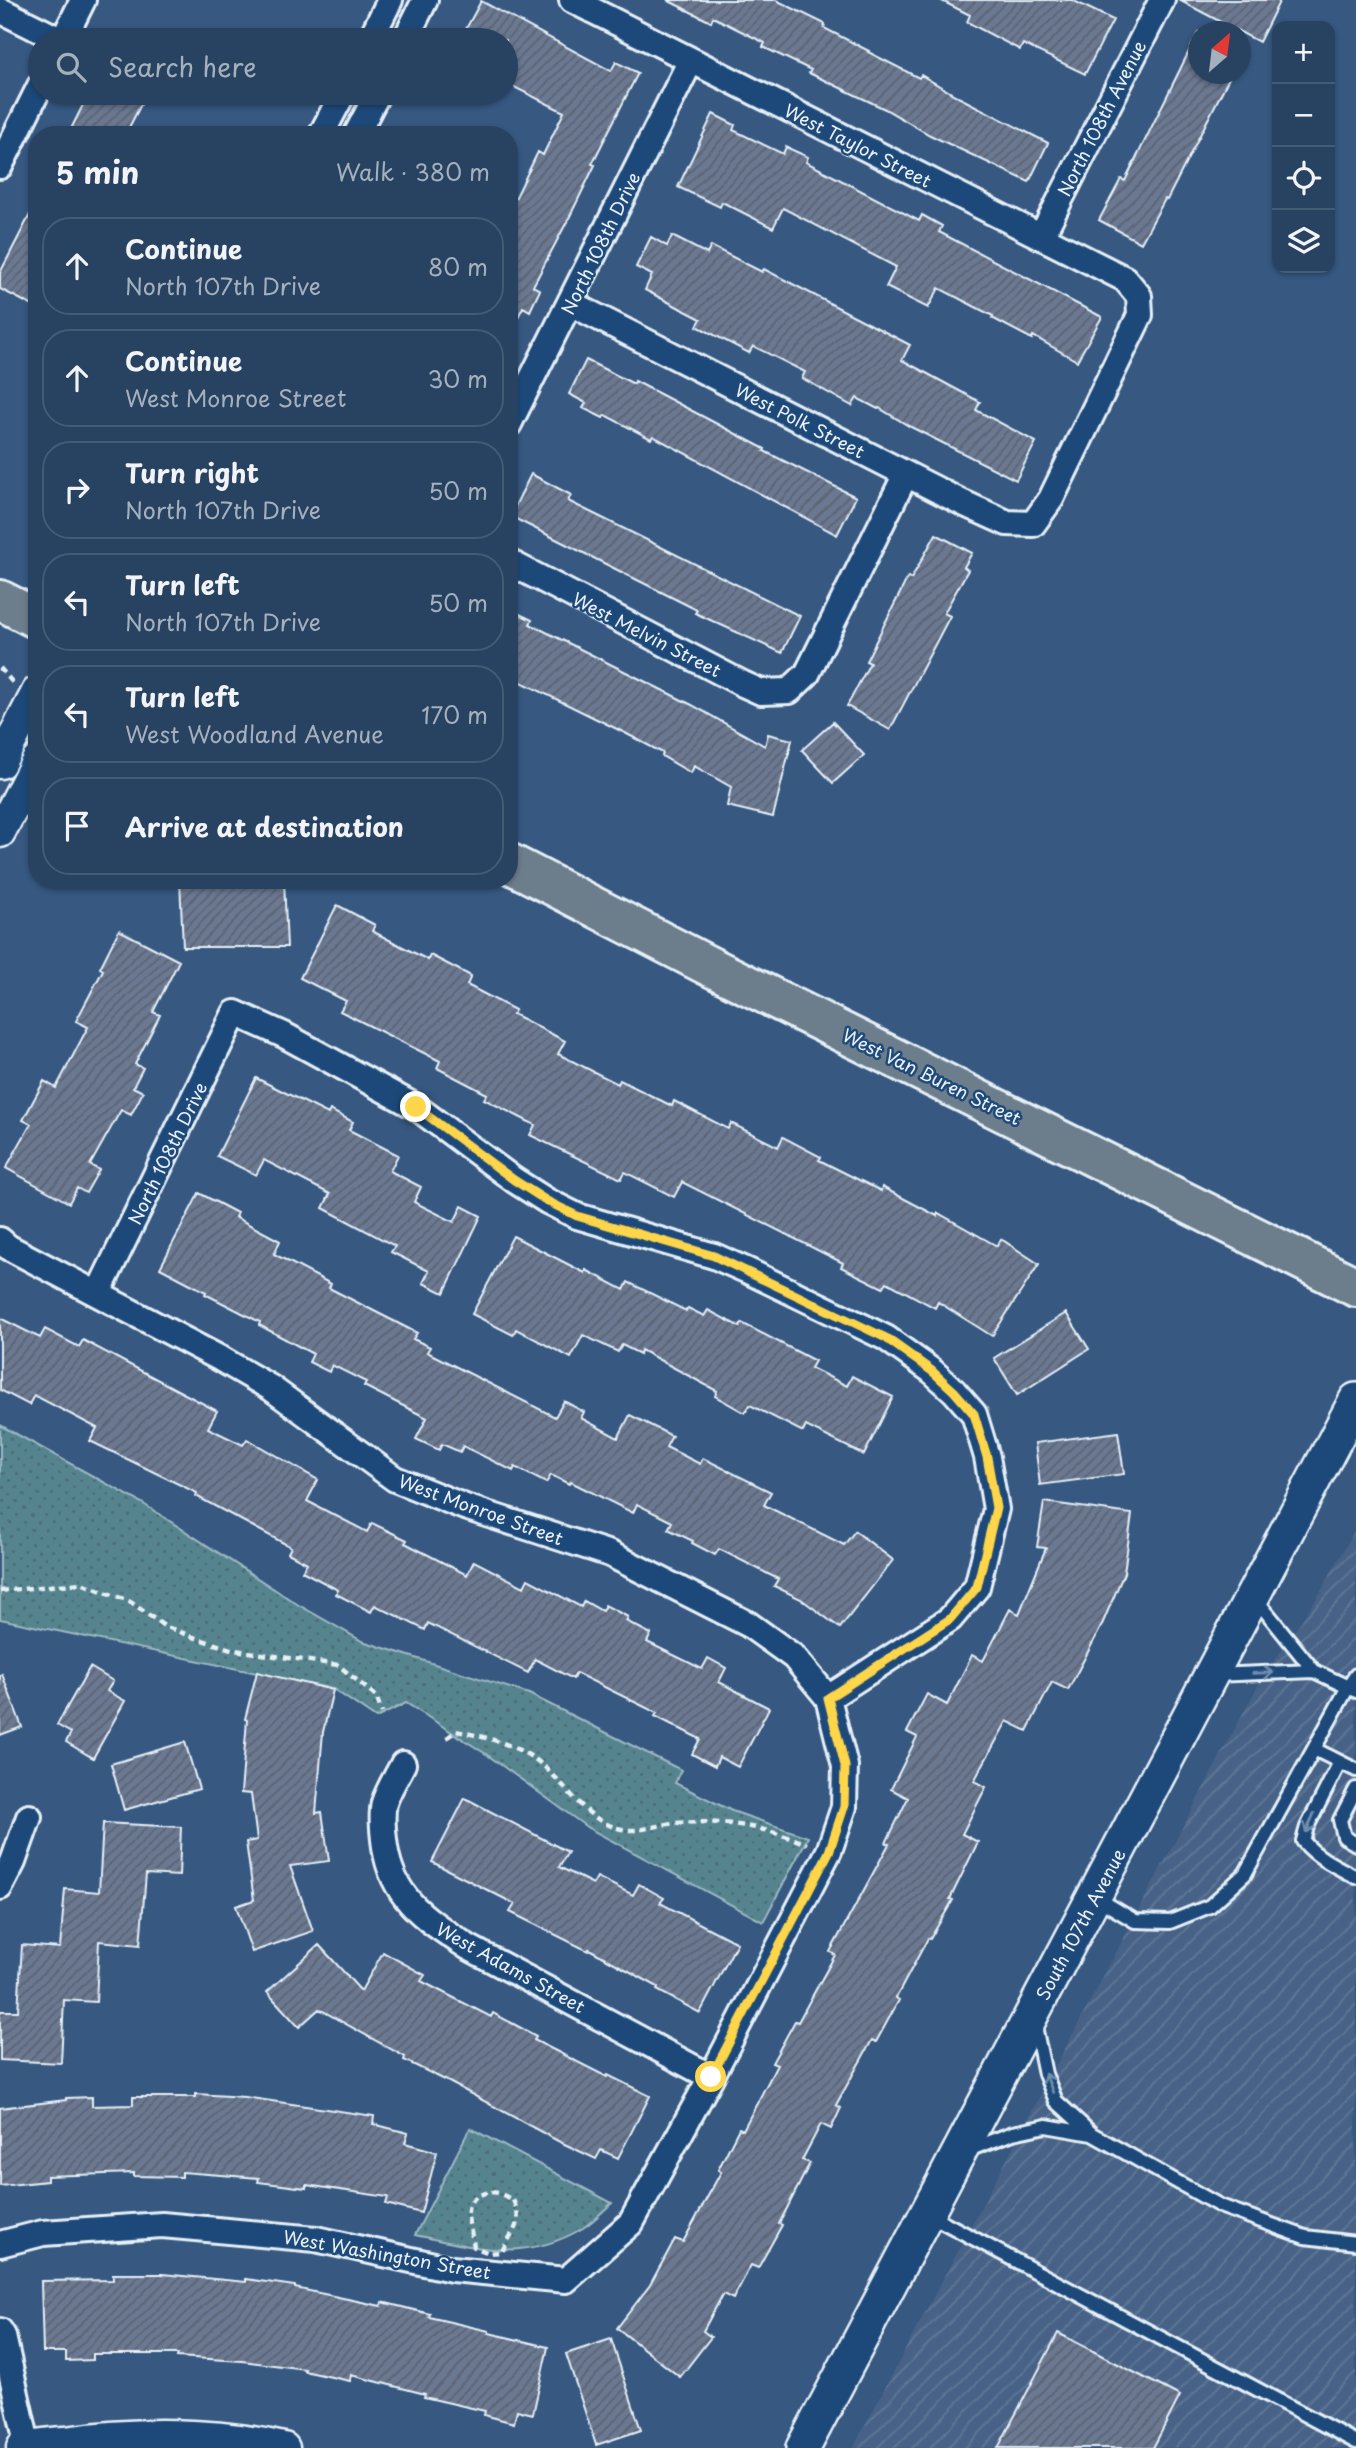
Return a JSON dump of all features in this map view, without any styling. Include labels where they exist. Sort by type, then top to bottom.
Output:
[{"type":"main road","points":[[0,600],[28,614]]},
{"type":"main road","name":"West Van Buren Street","points":[[518,868],[707,965],[1356,1287]]},
{"type":"main road","name":"South 107th Avenue","points":[[803,2448],[1356,1399]]},
{"type":"street","points":[[68,28],[83,0]]},
{"type":"street","points":[[376,28],[390,0]]},
{"type":"street","points":[[411,28],[425,0]]},
{"type":"street","name":"West Taylor Street","points":[[572,0],[690,62],[1125,279],[1139,296],[1140,315],[1051,499],[1033,524]]},
{"type":"street","name":"North 108th Avenue","points":[[1041,237],[1160,1]]},
{"type":"street","points":[[0,10],[37,28]]},
{"type":"street","name":"North 108th Drive","points":[[518,406],[690,62]]},
{"type":"street","points":[[0,166],[30,105]]},
{"type":"street","points":[[326,126],[337,105]]},
{"type":"street","points":[[361,126],[372,105]]},
{"type":"street","name":"West Polk Street","points":[[570,303],[1007,523],[1033,524]]},
{"type":"street","name":"West Melvin Street","points":[[518,567],[743,684],[761,692],[789,691],[807,674],[906,474]]},
{"type":"street","points":[[0,763],[28,709]]},
{"type":"street","points":[[0,832],[28,778]]},
{"type":"street","name":"North 108th Drive","points":[[98,1293],[235,1013],[284,1035],[416,1107],[514,1180],[577,1216],[714,1256],[886,1338],[932,1371],[974,1414],[987,1457],[996,1508],[977,1587],[950,1619],[828,1698]]},
{"type":"street","name":"West Monroe Street","points":[[0,1240],[8,1247],[271,1388],[395,1479],[465,1507],[610,1555],[748,1624],[794,1657],[828,1698],[845,1766],[844,1807],[829,1852],[631,2223],[566,2280]]},
{"type":"street","name":"West Adams Street","points":[[403,1764],[384,1803],[383,1833],[387,1863],[401,1894],[430,1922],[468,1947],[711,2077]]},
{"type":"street","points":[[0,1887],[13,1862],[29,1817]]},
{"type":"street","name":"West Washington Street","points":[[0,2244],[43,2233],[162,2225],[316,2239],[452,2269],[566,2280]]},
{"type":"street","points":[[0,2331],[26,2448],[100,2437],[251,2441],[284,2448]]},
{"type":"lane","points":[[1253,1595],[1314,1671],[1352,1689]]},
{"type":"lane","points":[[1212,1675],[1314,1671]]},
{"type":"lane","points":[[1095,1897],[1135,1921],[1170,1922],[1210,1906],[1245,1874],[1314,1749],[1352,1689],[1356,1675]]},
{"type":"lane","points":[[1314,1749],[1356,1770]]},
{"type":"lane","points":[[1340,1762],[1307,1827],[1303,1841],[1327,1861],[1356,1877]]},
{"type":"lane","points":[[1356,1789],[1340,1820],[1344,1837],[1356,1844]]},
{"type":"lane","points":[[1032,2015],[1045,2074],[1056,2101],[1092,2134],[1220,2206],[1305,2238],[1356,2243]]},
{"type":"lane","points":[[960,2153],[1013,2133],[1046,2126],[1092,2134]]},
{"type":"lane","points":[[928,2214],[1356,2442]]},
{"type":"path","points":[[0,1591],[80,1583],[128,1601],[164,1626],[199,1639],[234,1650],[338,1665],[376,1696],[382,1713]]},
{"type":"path","points":[[447,1738],[456,1731],[491,1738],[540,1762],[594,1818],[629,1830],[701,1821],[750,1825],[807,1844]]},
{"type":"path","points":[[474,2247],[467,2213],[476,2197],[491,2192],[507,2196],[513,2200],[516,2207],[519,2220],[517,2227],[505,2245]]},
{"type":"shaded area","points":[[1356,1528],[1356,2448],[853,2448],[1257,1687],[1318,1596]]},
{"type":"green space","points":[[0,1425],[142,1503],[297,1604],[362,1641],[529,1694],[681,1770],[675,1783],[732,1811],[808,1837],[763,1922],[588,1828],[486,1754],[406,1703],[376,1718],[333,1689],[0,1619]]},
{"type":"green space","points":[[470,2128],[612,2203],[587,2225],[562,2239],[541,2246],[500,2250],[415,2235]]},
{"type":"building","points":[[667,0],[776,0],[825,24],[824,28],[868,52],[919,78],[921,75],[1048,143],[1029,182],[809,73],[811,70],[763,47],[765,43],[713,17],[711,22]]},
{"type":"building","points":[[940,0],[1072,0],[1113,20],[1085,74],[1023,44],[1020,50],[967,22],[970,15]]},
{"type":"building","points":[[1179,0],[1280,0],[1259,42],[1251,38],[1251,21],[1219,21]]},
{"type":"building","points":[[481,1],[611,71],[616,62],[638,73],[592,164],[595,165],[570,216],[533,286],[540,290],[530,311],[523,307],[518,317],[518,193],[538,152],[543,155],[564,112],[518,89],[518,28],[466,28]]},
{"type":"building","points":[[1188,53],[1188,84],[1226,84],[1167,200],[1165,199],[1141,243],[1099,220],[1121,179],[1125,181]]},
{"type":"building","points":[[83,105],[141,105],[130,126],[72,126]]},
{"type":"building","points":[[713,114],[735,125],[733,130],[783,154],[786,147],[808,157],[806,162],[919,221],[922,215],[942,226],[939,232],[1102,317],[1077,361],[939,288],[928,308],[886,287],[896,267],[783,208],[773,228],[722,202],[720,207],[678,187]]},
{"type":"building","points":[[28,219],[28,303],[0,289],[0,273]]},
{"type":"building","points":[[672,236],[707,254],[711,246],[762,272],[764,269],[910,345],[902,360],[980,402],[976,410],[1036,442],[1016,480],[857,398],[852,406],[802,378],[805,372],[753,346],[749,353],[697,326],[701,319],[645,290],[652,275],[636,267],[651,237],[667,246]]},
{"type":"building","points":[[586,360],[634,384],[635,381],[856,497],[837,535],[653,436],[651,439],[605,415],[603,418],[583,408],[586,403],[569,394]]},
{"type":"building","points":[[531,474],[571,495],[568,501],[800,616],[782,653],[695,613],[697,610],[518,520],[518,500]]},
{"type":"building","points":[[936,534],[972,553],[964,567],[968,570],[944,613],[950,616],[890,730],[847,706],[870,663],[866,661],[908,577],[911,579]]},
{"type":"building","points":[[518,613],[532,620],[530,624],[692,705],[765,746],[768,734],[792,740],[773,817],[727,806],[731,787],[694,766],[691,773],[662,756],[663,753],[518,680]]},
{"type":"building","points":[[833,722],[864,755],[833,783],[802,750]]},
{"type":"building","points":[[180,889],[284,889],[287,947],[183,947]]},
{"type":"building","points":[[337,905],[375,925],[372,931],[428,960],[430,955],[471,976],[467,985],[515,1010],[513,1014],[565,1041],[558,1054],[618,1084],[620,1080],[672,1106],[674,1101],[728,1129],[731,1123],[778,1147],[783,1137],[821,1157],[819,1160],[881,1191],[882,1187],[937,1216],[938,1213],[997,1246],[1001,1239],[1039,1264],[992,1336],[938,1302],[935,1308],[887,1282],[883,1288],[841,1267],[843,1263],[682,1182],[674,1197],[625,1172],[621,1179],[530,1135],[535,1125],[484,1099],[487,1094],[437,1068],[440,1061],[340,1011],[346,1001],[300,978]]},
{"type":"building","points":[[119,930],[179,961],[153,1012],[160,1015],[135,1064],[143,1068],[133,1087],[143,1092],[131,1115],[121,1110],[90,1165],[99,1170],[86,1193],[77,1188],[69,1203],[6,1168],[31,1124],[23,1120],[44,1081],[56,1088],[88,1027],[76,1021],[103,970],[100,968]]},
{"type":"building","points":[[256,1078],[328,1114],[330,1110],[353,1122],[349,1130],[398,1155],[390,1171],[421,1187],[414,1202],[454,1222],[462,1206],[481,1216],[444,1293],[423,1283],[429,1271],[391,1252],[395,1246],[323,1208],[330,1194],[264,1160],[256,1175],[217,1156]]},
{"type":"building","points":[[199,1193],[237,1213],[235,1217],[280,1241],[274,1254],[331,1284],[329,1288],[417,1333],[413,1339],[430,1347],[427,1352],[555,1417],[564,1401],[584,1412],[581,1418],[618,1438],[630,1415],[672,1436],[666,1447],[700,1464],[703,1458],[771,1492],[764,1505],[844,1545],[855,1531],[893,1560],[840,1628],[801,1599],[774,1586],[778,1579],[719,1549],[715,1555],[692,1543],[693,1541],[668,1529],[672,1522],[637,1504],[633,1513],[551,1475],[546,1483],[515,1467],[513,1471],[463,1446],[460,1452],[442,1444],[439,1450],[416,1439],[427,1418],[364,1386],[366,1382],[332,1365],[329,1372],[309,1362],[313,1354],[160,1268]]},
{"type":"building","points":[[513,1236],[624,1290],[628,1282],[686,1311],[688,1308],[704,1316],[708,1310],[740,1327],[742,1323],[815,1361],[811,1368],[847,1386],[852,1376],[893,1397],[864,1455],[806,1426],[803,1432],[750,1405],[745,1413],[715,1396],[717,1391],[641,1350],[640,1354],[622,1345],[618,1352],[583,1335],[571,1358],[516,1329],[513,1335],[472,1314]]},
{"type":"building","points":[[1066,1313],[1089,1349],[1017,1395],[994,1358]]},
{"type":"building","points":[[0,1318],[40,1338],[45,1329],[79,1347],[83,1340],[217,1411],[208,1428],[243,1445],[247,1439],[318,1480],[307,1501],[367,1532],[372,1523],[467,1575],[474,1561],[524,1587],[528,1579],[581,1607],[584,1601],[602,1611],[605,1605],[628,1617],[626,1621],[651,1634],[647,1642],[702,1669],[708,1658],[726,1668],[719,1682],[769,1708],[738,1767],[719,1757],[715,1766],[692,1754],[700,1739],[655,1716],[657,1713],[576,1673],[573,1679],[535,1659],[528,1673],[428,1623],[425,1630],[375,1605],[371,1612],[336,1594],[338,1590],[302,1571],[307,1563],[288,1553],[291,1547],[196,1496],[197,1493],[90,1441],[97,1428],[34,1395],[29,1405],[0,1390]]},
{"type":"building","points":[[1118,1432],[1124,1474],[1040,1485],[1035,1443]]},
{"type":"building","points":[[1044,1502],[1132,1514],[1124,1573],[1101,1627],[1068,1690],[1052,1682],[1027,1731],[1007,1721],[974,1781],[986,1787],[962,1834],[978,1842],[950,1899],[953,1900],[930,1939],[928,1938],[876,2042],[872,2040],[836,2105],[841,2108],[831,2129],[821,2124],[802,2160],[810,2163],[779,2224],[782,2225],[758,2268],[751,2265],[733,2299],[723,2294],[703,2331],[711,2337],[680,2377],[617,2328],[650,2285],[675,2239],[683,2242],[721,2172],[718,2170],[739,2128],[743,2130],[777,2065],[772,2063],[835,1955],[830,1952],[889,1844],[886,1843],[908,1798],[891,1789],[917,1737],[907,1732],[927,1694],[947,1705],[972,1655],[983,1661],[1010,1609],[1019,1614],[1046,1548],[1037,1547]]},
{"type":"building","points":[[90,1667],[113,1681],[107,1691],[125,1701],[93,1758],[66,1742],[71,1733],[57,1725]]},
{"type":"building","points":[[257,1672],[333,1690],[323,1732],[316,1813],[322,1812],[329,1861],[290,1866],[313,1931],[252,1952],[236,1906],[254,1900],[246,1842],[257,1840],[251,1794],[241,1793],[245,1719]]},
{"type":"building","points":[[2,1674],[22,1727],[0,1735],[0,1675]]},
{"type":"building","points":[[185,1742],[199,1789],[124,1810],[111,1764]]},
{"type":"building","points":[[465,1798],[568,1852],[559,1867],[593,1884],[597,1877],[633,1895],[639,1884],[664,1898],[660,1903],[737,1943],[700,2013],[589,1949],[588,1951],[510,1912],[515,1904],[432,1862]]},
{"type":"building","points":[[103,1823],[181,1827],[179,1876],[146,1874],[140,1945],[99,1941],[96,2002],[64,2000],[61,2063],[0,2060],[0,2011],[18,2011],[22,1945],[60,1948],[65,1889],[99,1892]]},
{"type":"building","points":[[319,1945],[361,1991],[383,1952],[425,1975],[421,1981],[491,2017],[493,2013],[536,2036],[534,2040],[650,2096],[618,2158],[601,2150],[596,2159],[558,2141],[404,2060],[405,2057],[319,2009],[299,2027],[267,1992]]},
{"type":"building","points":[[196,2094],[245,2097],[374,2116],[373,2124],[408,2133],[405,2143],[437,2152],[421,2213],[386,2204],[388,2197],[306,2185],[306,2188],[258,2182],[259,2178],[182,2172],[182,2177],[134,2176],[134,2173],[47,2176],[47,2181],[0,2186],[0,2108],[92,2097],[92,2106],[133,2105],[133,2097],[196,2097]]},
{"type":"building","points":[[113,2274],[162,2274],[246,2282],[246,2279],[295,2286],[381,2306],[382,2302],[430,2314],[429,2317],[548,2347],[533,2414],[517,2410],[514,2423],[484,2415],[485,2411],[424,2397],[425,2394],[351,2375],[350,2381],[304,2371],[305,2369],[242,2361],[177,2357],[178,2354],[93,2354],[93,2360],[66,2361],[66,2352],[43,2352],[41,2281],[113,2280]]},
{"type":"building","points":[[1058,2333],[1180,2396],[1153,2448],[998,2448]]},
{"type":"building","points":[[611,2339],[641,2430],[596,2445],[566,2354]]},
{"type":"route","points":[[416,1107],[514,1180],[577,1216],[714,1256],[886,1338],[932,1371],[974,1414],[987,1457],[996,1508],[977,1587],[950,1619],[828,1698],[845,1766],[844,1807],[829,1852],[711,2077]]}]
